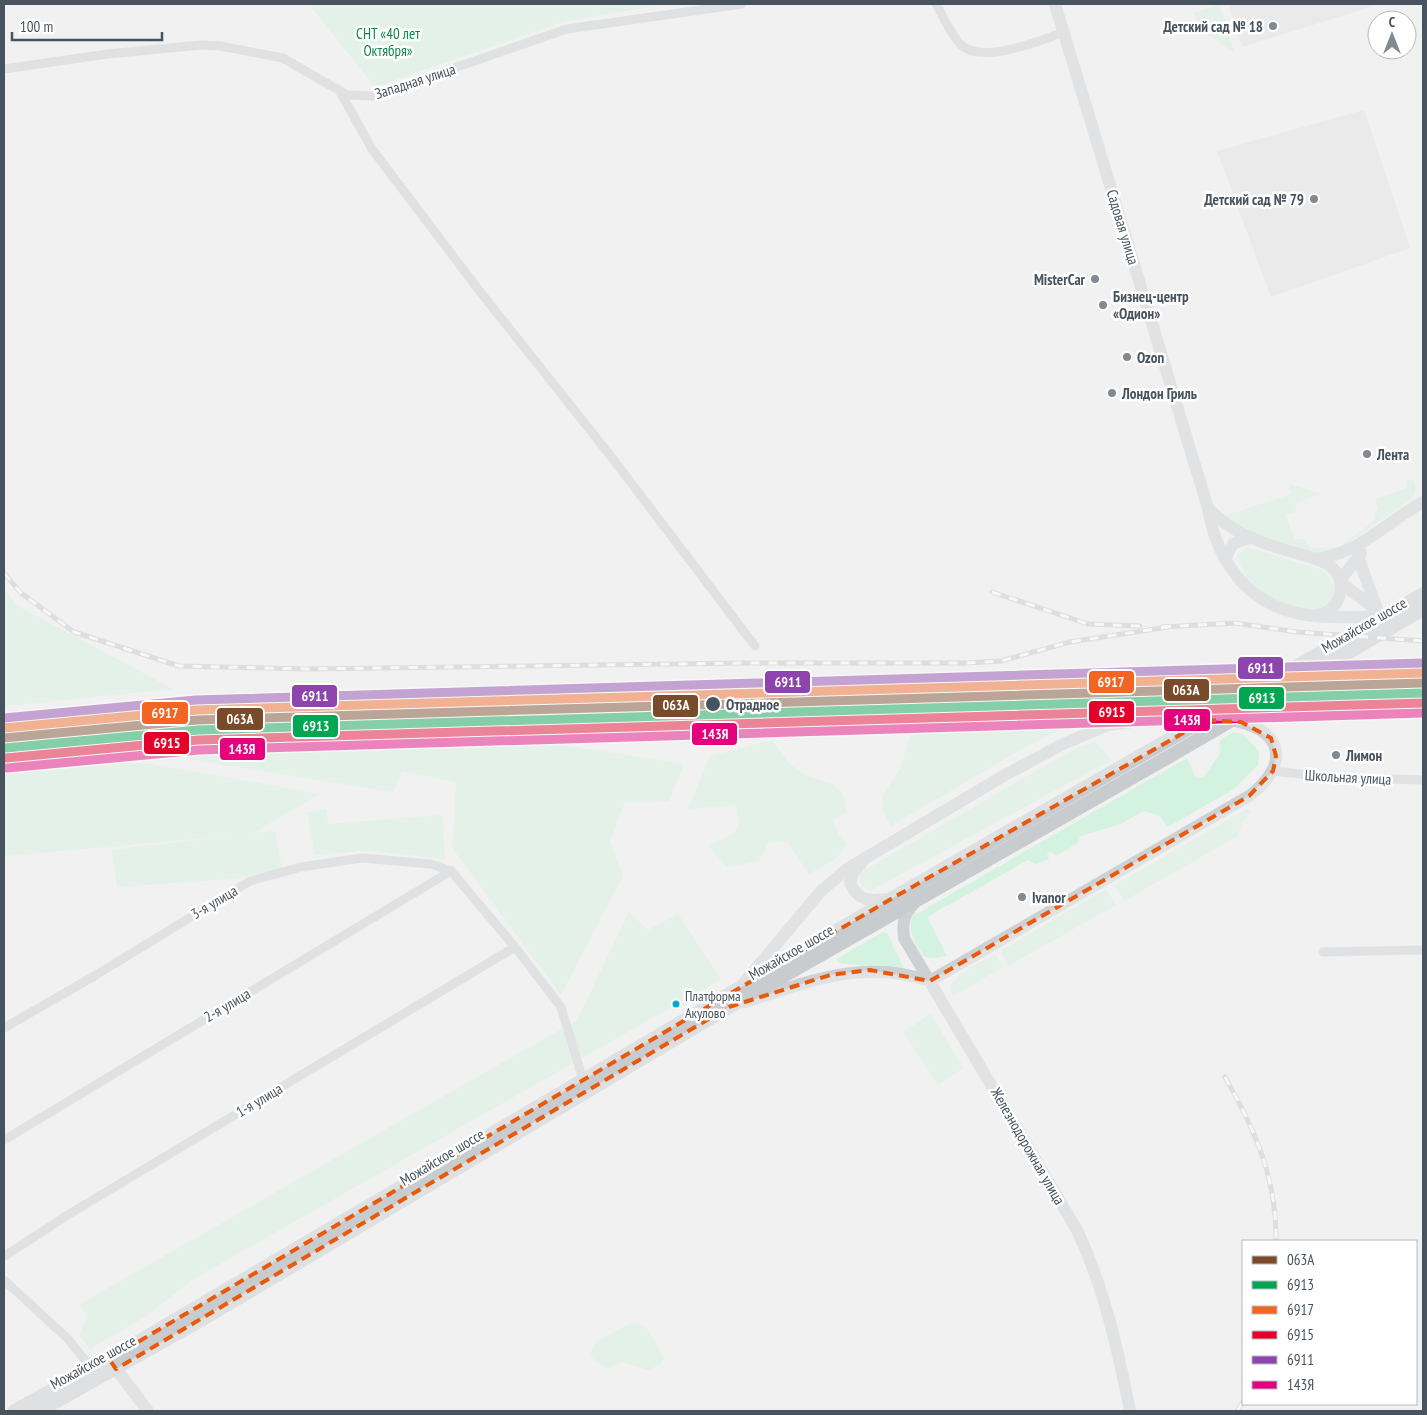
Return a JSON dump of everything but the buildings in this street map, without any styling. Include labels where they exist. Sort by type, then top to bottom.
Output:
[{"type":"main road","name":"Можайское шоссе","points":[[44,1408],[112,1364],[736,990],[1423,594]]},
{"type":"main road","name":"Можайское шоссе","points":[[16,1411],[87,1371],[112,1364],[918,898],[1170,756],[1423,609]]},
{"type":"street","name":"Западная улица","points":[[4,70],[108,54],[210,46],[282,58],[347,95],[373,96],[567,29],[742,4]]},
{"type":"street","points":[[936,4],[961,45],[980,54],[998,52],[1065,32]]},
{"type":"street","name":"Садовая улица","points":[[1056,4],[1208,508],[1215,539],[1225,559],[1240,580],[1267,603],[1289,612],[1338,618],[1381,614],[1423,614]]},
{"type":"street","points":[[338,90],[372,150],[478,289],[613,459],[755,646]]},
{"type":"street","points":[[1317,559],[1345,553],[1371,538],[1423,502]]},
{"type":"street","points":[[1208,508],[1224,524],[1248,538],[1317,559],[1334,570],[1340,581],[1381,614]]},
{"type":"street","points":[[1225,559],[1233,544],[1248,538]]},
{"type":"street","points":[[1313,616],[1326,614],[1336,605],[1340,591],[1340,581],[1371,538]]},
{"type":"street","points":[[1358,557],[1381,614]]},
{"type":"street","points":[[729,1007],[830,975],[870,970],[911,976],[930,982],[1249,796],[1260,788],[1273,771],[1276,756],[1271,738],[1255,726],[1221,719],[1147,720],[1108,725],[1063,744],[1021,766],[847,869],[821,891],[736,990]]},
{"type":"street","name":"Школьная улица","points":[[1273,771],[1327,777],[1423,780]]},
{"type":"street","points":[[870,856],[853,873],[850,883],[855,893],[867,900],[891,899]]},
{"type":"street","name":"3-я улица","points":[[4,1028],[96,975],[250,881],[301,867],[362,858],[431,864],[450,870]]},
{"type":"street","points":[[450,870],[515,947],[561,1007],[584,1080]]},
{"type":"street","name":"2-я улица","points":[[4,1140],[450,870]]},
{"type":"street","name":"Железнодорожная улица","points":[[918,898],[904,914],[904,938],[1021,1133],[1084,1243],[1108,1315],[1130,1411]]},
{"type":"street","name":"1-я улица","points":[[4,1256],[75,1211],[515,947]]},
{"type":"street","points":[[1323,952],[1423,950]]},
{"type":"street","points":[[4,1280],[68,1339],[87,1371]]},
{"type":"street","points":[[112,1364],[148,1411]]},
{"type":"highlighted area","points":[[1206,720],[1241,722],[1271,738],[1276,756],[1273,771],[1249,796],[930,981],[870,970],[830,975],[729,1007],[116,1369],[109,1359],[891,899]]},
{"type":"shaded area","name":"Детский сад № 18","points":[[1228,4],[1380,4],[1242,47]]},
{"type":"shaded area","name":"Детский сад № 79","points":[[1364,110],[1410,248],[1271,297],[1217,151]]},
{"type":"green space","name":"СНТ «40 лет Октября»","points":[[314,4],[667,4],[565,21],[375,87],[311,7]]},
{"type":"green space","points":[[1219,4],[1235,53],[1200,30],[1194,13]]},
{"type":"green space","points":[[1406,479],[1414,481],[1415,484],[1415,491],[1410,500],[1336,551],[1325,553],[1310,552],[1278,544],[1246,530],[1224,516],[1291,494],[1289,484],[1322,494],[1295,503],[1296,512],[1286,515],[1294,539],[1303,539],[1311,548],[1339,547],[1375,520],[1374,511],[1378,510],[1375,499],[1407,488]]},
{"type":"green space","points":[[1247,547],[1323,570],[1328,575],[1333,586],[1333,595],[1321,610],[1294,606],[1269,597],[1249,580],[1242,569],[1237,555]]},
{"type":"green space","points":[[4,589],[18,606],[173,689],[4,706]]},
{"type":"green space","points":[[1071,711],[1079,718],[1078,721],[1020,750],[891,826],[883,810],[883,795],[900,769],[911,733],[919,727]]},
{"type":"green space","points":[[470,731],[684,764],[669,801],[625,802],[610,841],[623,876],[561,995],[453,849],[456,782],[402,771],[393,792],[151,753],[153,737]]},
{"type":"green space","points":[[1233,732],[1243,734],[1259,751],[1258,765],[1234,789],[1168,827],[1158,815],[1143,811],[1121,824],[1081,836],[1076,844],[1057,856],[1050,851],[1047,854],[1049,859],[1035,864],[1028,860],[927,917],[947,956],[925,957],[911,932],[913,916],[1187,758],[1196,778],[1203,778],[1219,755],[1220,740]]},
{"type":"green space","points":[[773,740],[790,764],[807,775],[830,783],[841,792],[844,799],[847,811],[833,821],[838,834],[847,843],[837,858],[809,874],[787,842],[769,842],[759,861],[727,867],[708,846],[735,833],[739,823],[736,805],[688,809],[710,756]]},
{"type":"green space","points":[[1096,742],[1111,760],[870,891],[862,885],[860,877],[865,870],[1079,747]]},
{"type":"green space","points":[[68,758],[151,764],[320,794],[253,833],[275,831],[282,869],[230,879],[117,887],[112,850],[231,836],[4,856],[4,765]]},
{"type":"green space","points":[[1249,808],[1251,813],[1242,822],[1238,836],[1124,901],[1114,885]]},
{"type":"green space","points":[[326,809],[328,824],[442,815],[445,859],[365,850],[315,855],[307,812]]},
{"type":"green space","points":[[1106,889],[1116,905],[1008,966],[1001,952],[1003,949]]},
{"type":"green space","points":[[629,912],[648,930],[678,914],[721,979],[192,1280],[148,1315],[90,1349],[79,1335],[87,1316],[80,1304],[577,1020]]},
{"type":"green space","points":[[883,932],[887,933],[904,969],[838,963],[836,959]]},
{"type":"green space","points":[[995,954],[1003,967],[956,995],[952,995],[951,984],[956,979]]},
{"type":"green space","points":[[931,1014],[963,1068],[938,1085],[903,1032]]},
{"type":"green space","points":[[638,1322],[647,1329],[664,1357],[661,1364],[648,1370],[623,1362],[606,1369],[590,1356],[595,1342],[627,1325]]},
{"type":"railway","points":[[4,573],[21,593],[74,632],[179,666],[308,669],[744,663],[967,663],[1001,661],[1070,642],[1168,627]]},
{"type":"railway","points":[[992,592],[1088,624],[1140,626]]},
{"type":"railway","points":[[1162,627],[1235,623],[1297,632],[1423,641]]},
{"type":"railway","points":[[1225,1077],[1246,1116],[1262,1156],[1273,1197],[1276,1240]]},
{"type":"railway","points":[[1237,1411],[1242,1404]]},
{"type":"transit line","name":"6911","points":[[4,718],[196,700],[1422,663]]},
{"type":"transit line","name":"6917","points":[[4,728],[197,710],[1423,673]]},
{"type":"transit line","name":"063А","points":[[4,738],[197,720],[1423,683]]},
{"type":"transit line","name":"6913","points":[[5,748],[198,730],[1423,693]]},
{"type":"transit line","name":"6915","points":[[6,758],[198,740],[1423,703]]},
{"type":"transit line","name":"143Я","points":[[7,768],[199,750],[1423,713]]},
{"type":"place","name":"Детский сад № 18","points":[[1273,26]]},
{"type":"place","name":"Детский сад № 79","points":[[1314,199]]},
{"type":"place","name":"MisterCar","points":[[1095,279]]},
{"type":"place","name":"Бизнец-центр «Одион»","points":[[1103,305]]},
{"type":"place","name":"Ozon","points":[[1127,357]]},
{"type":"place","name":"Лондон Гриль","points":[[1112,393]]},
{"type":"place","name":"Лента","points":[[1367,454]]},
{"type":"place","name":"Отрадное","points":[[713,704]]},
{"type":"place","name":"Лимон","points":[[1336,755]]},
{"type":"place","name":"Ivanor","points":[[1022,897]]},
{"type":"place","name":"Платформа Акулово","points":[[676,1004]]}]
